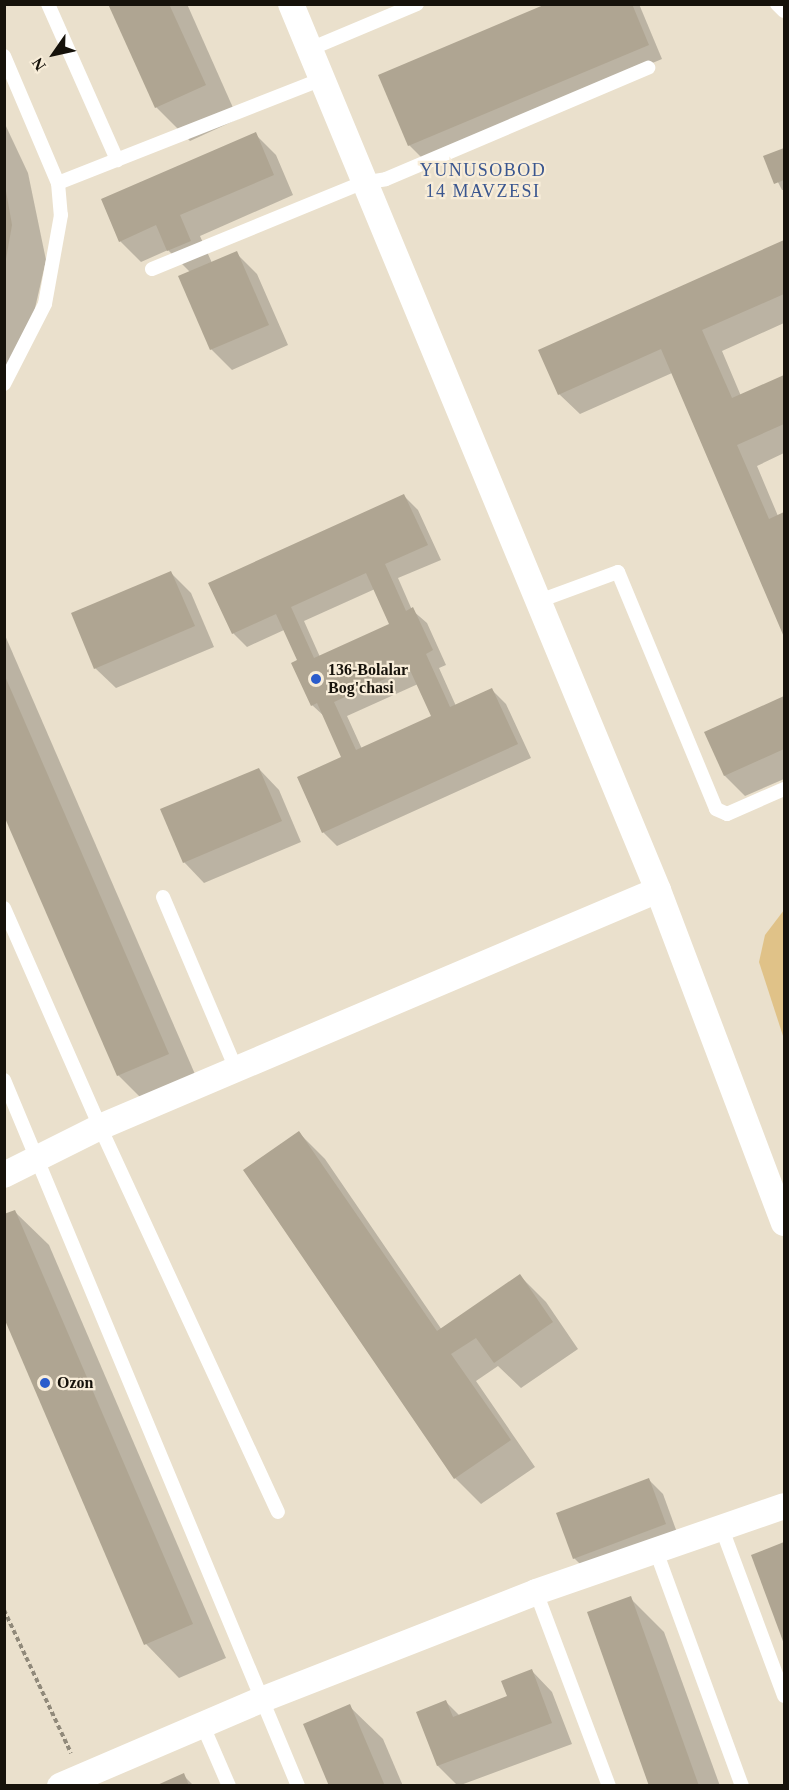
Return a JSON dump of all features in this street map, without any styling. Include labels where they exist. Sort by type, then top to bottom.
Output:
[{"type":"street","points":[[291,4],[363,183],[658,890],[784,1223]]},
{"type":"street","points":[[4,1175],[100,1127],[658,890]]},
{"type":"street","points":[[60,1785],[261,1700],[536,1592],[784,1506]]},
{"type":"lane","points":[[48,4],[117,160]]},
{"type":"lane","points":[[310,49],[417,4]]},
{"type":"lane","points":[[777,4],[784,11]]},
{"type":"lane","points":[[4,56],[58,183],[61,215],[45,304],[4,384]]},
{"type":"lane","points":[[152,269],[363,183],[386,179],[648,68]]},
{"type":"lane","points":[[58,183],[322,79]]},
{"type":"lane","points":[[539,601],[618,572],[716,809],[727,814],[784,789]]},
{"type":"lane","points":[[163,897],[236,1069]]},
{"type":"lane","points":[[4,909],[100,1127],[278,1512]]},
{"type":"lane","points":[[4,1080],[298,1785]]},
{"type":"lane","points":[[722,1529],[784,1696]]},
{"type":"lane","points":[[656,1551],[742,1785]]},
{"type":"lane","points":[[536,1592],[609,1785]]},
{"type":"lane","points":[[203,1726],[229,1785]]},
{"type":"path","points":[[4,1610],[64,1744],[86,1774]]},
{"type":"shaded area","points":[[784,910],[784,1039],[759,962],[765,935]]},
{"type":"building","points":[[108,4],[169,4],[206,85],[155,108]]},
{"type":"building","points":[[546,4],[632,4],[649,45],[408,146],[378,75]]},
{"type":"building","points":[[256,132],[274,175],[180,215],[191,241],[167,251],[156,225],[119,242],[101,199]]},
{"type":"building","points":[[784,148],[784,180],[774,184],[763,156]]},
{"type":"building","points":[[6,191],[12,225],[6,259],[4,259]]},
{"type":"building","points":[[784,240],[784,294],[702,330],[732,398],[784,375],[784,424],[737,445],[769,519],[784,512],[784,637],[661,349],[558,395],[538,350]]},
{"type":"building","points":[[237,251],[269,325],[210,350],[178,276]]},
{"type":"building","points":[[404,494],[428,545],[385,564],[406,611],[413,607],[433,650],[426,654],[450,707],[492,688],[518,744],[322,833],[297,777],[341,757],[317,703],[311,706],[291,663],[297,660],[276,614],[232,634],[208,583]],"holes":[[[366,573],[389,624],[314,658],[291,607]],[[409,668],[431,716],[356,750],[334,702]]]},
{"type":"building","points":[[171,571],[195,626],[94,669],[71,613]]},
{"type":"building","points":[[4,674],[169,1054],[117,1076],[4,816]]},
{"type":"building","points":[[784,696],[784,749],[724,776],[704,732]]},
{"type":"building","points":[[259,768],[282,821],[183,863],[160,809]]},
{"type":"building","points":[[299,1131],[437,1331],[520,1274],[553,1322],[494,1363],[476,1338],[451,1354],[511,1440],[454,1479],[243,1170]]},
{"type":"building","points":[[15,1210],[193,1624],[144,1645],[4,1318],[4,1214]]},
{"type":"building","points":[[649,1478],[666,1524],[573,1559],[556,1513]]},
{"type":"building","points":[[784,1542],[784,1644],[751,1555]]},
{"type":"building","points":[[631,1596],[699,1786],[649,1786],[587,1612]]},
{"type":"building","points":[[532,1669],[552,1723],[437,1766],[416,1712],[446,1700],[453,1717],[507,1696],[501,1681]]},
{"type":"building","points":[[350,1704],[385,1786],[329,1786],[303,1724]]},
{"type":"building","points":[[184,1773],[189,1786],[155,1786]]},
{"type":"place","name":"136-Bolalar Bog'chasi","points":[[316,679]]},
{"type":"place","name":"Ozon","points":[[45,1383]]},
{"type":"district","name":"YUNUSOBOD 14 MAVZESI","points":[[483,181]]}]
